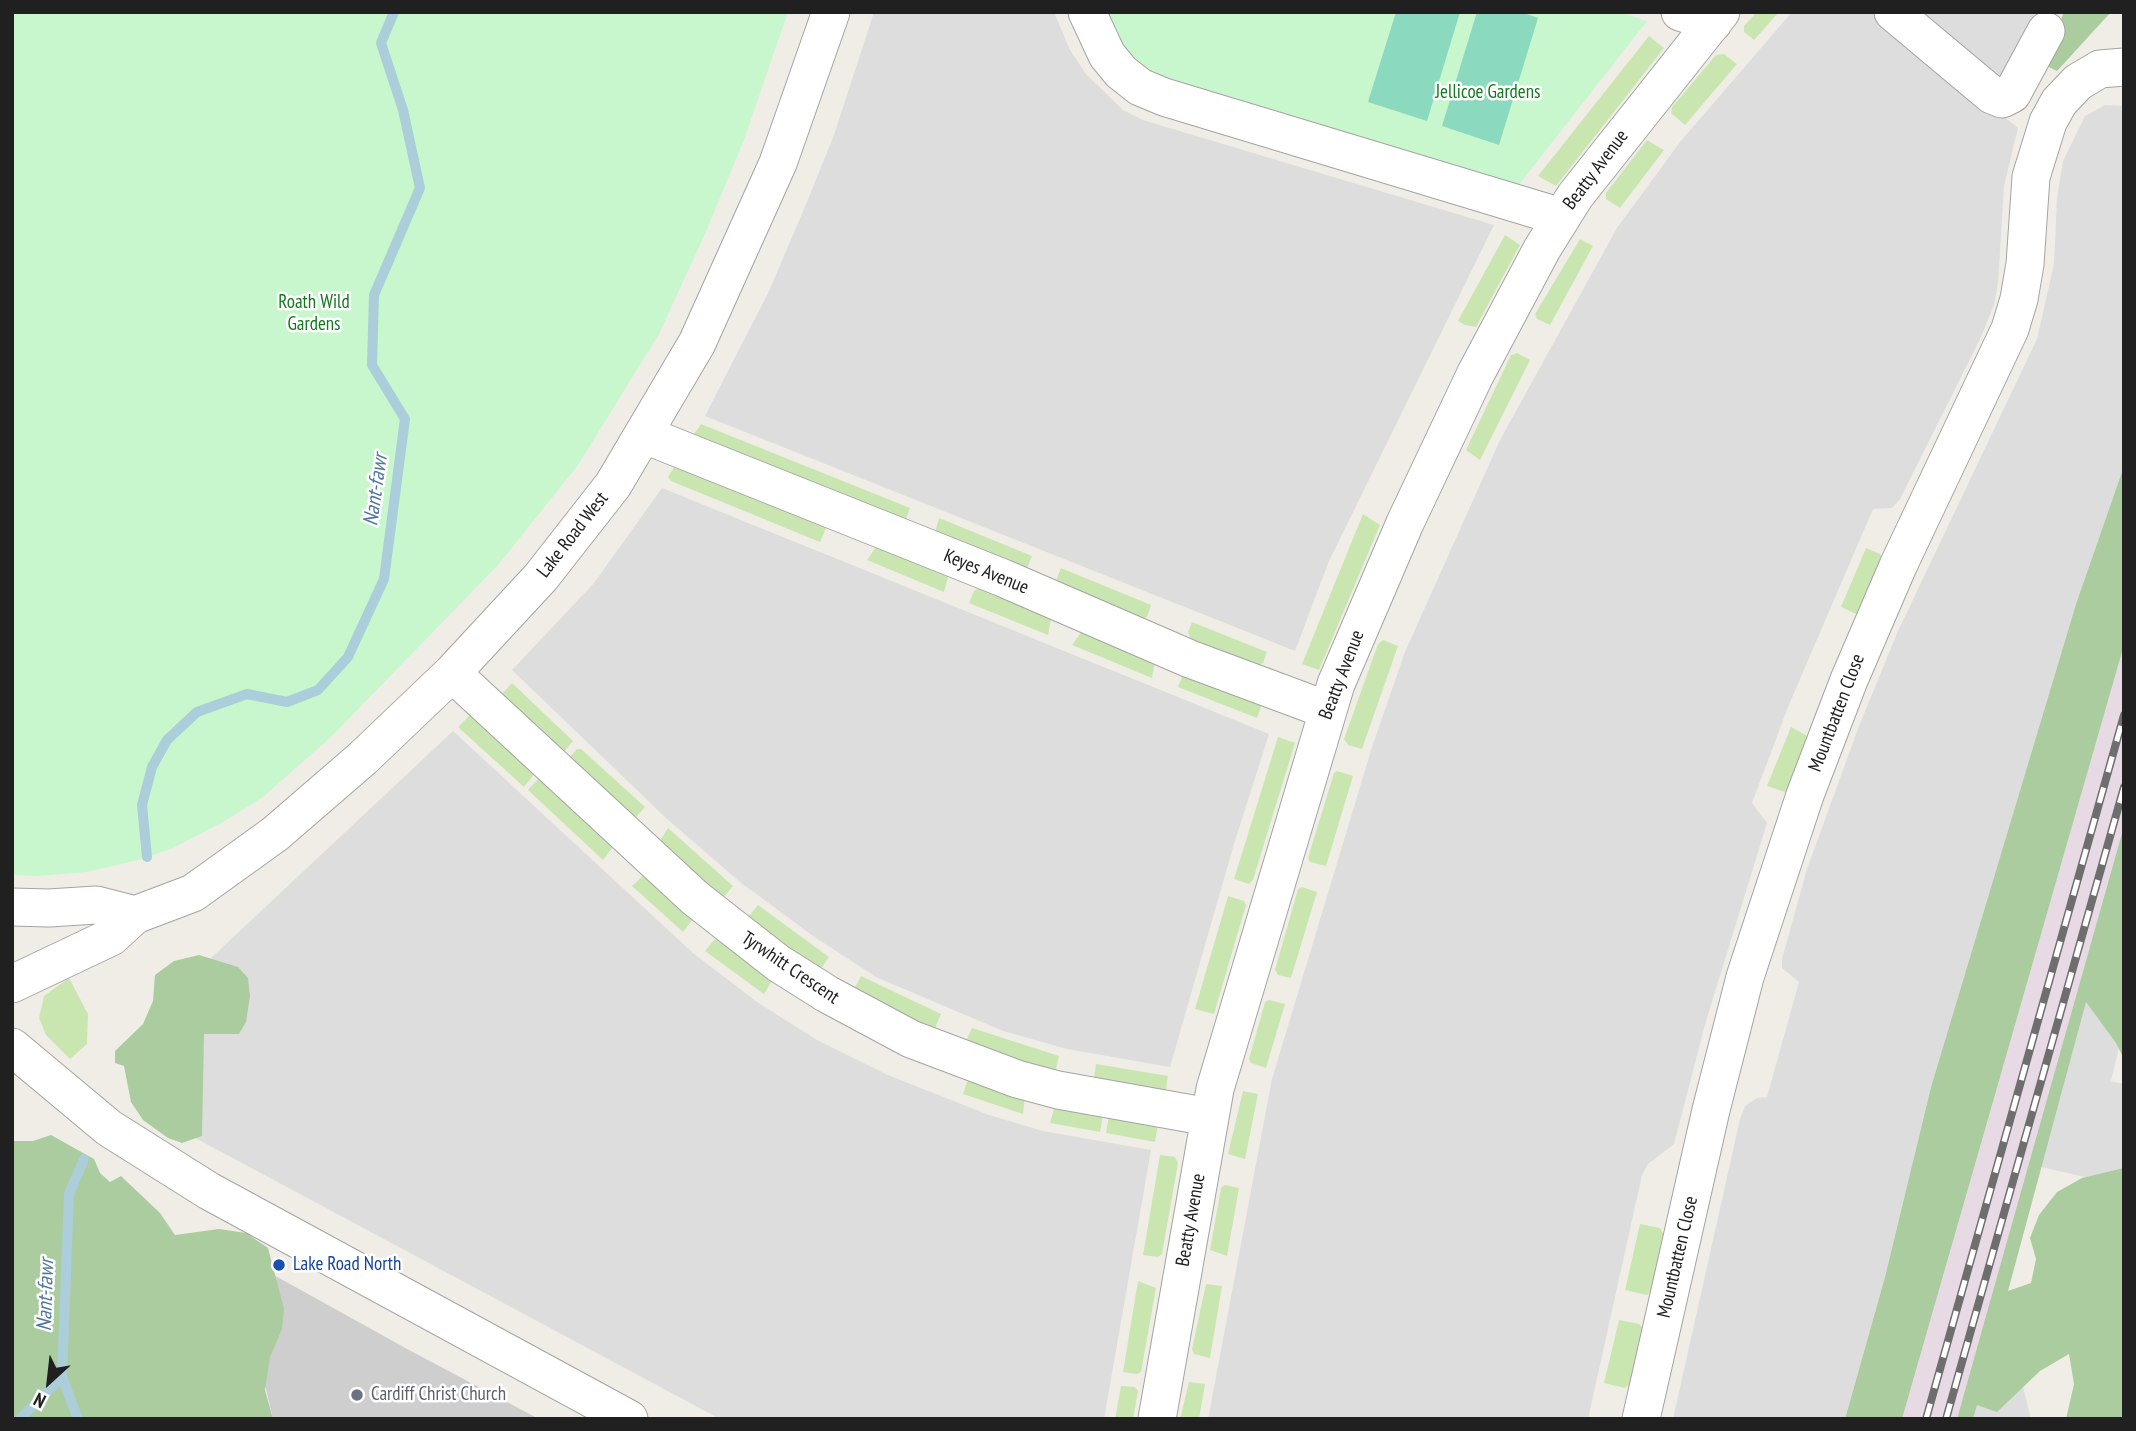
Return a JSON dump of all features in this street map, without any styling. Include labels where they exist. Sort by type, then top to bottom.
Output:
[{"type":"street","name":"Lake Road West","points":[[12,984],[111,937],[135,915],[193,893],[275,834],[363,758],[452,673],[568,545],[645,435],[697,343],[778,163],[831,12]]},
{"type":"street","points":[[1087,12],[1107,55],[1121,72],[1140,87],[1164,97],[1561,217]]},
{"type":"street","points":[[1893,12],[1992,95],[2002,99],[2012,94],[2046,30]]},
{"type":"street","name":"Beatty Avenue","points":[[1157,1419],[1209,1117],[1262,924],[1327,710],[1373,593],[1509,308],[1561,217],[1630,125],[1705,16]]},
{"type":"street","name":"Mountbatten Close","points":[[1641,1419],[1742,990],[1801,807],[1849,680],[1898,566],[2010,330],[2025,264],[2031,177],[2048,122],[2059,102],[2078,82],[2100,69],[2124,67]]},
{"type":"street","name":"Keyes Avenue","points":[[645,435],[1003,578],[1191,659],[1327,710]]},
{"type":"street","name":"Tyrwhitt Crescent","points":[[452,673],[695,898],[778,963],[827,994],[911,1038],[1017,1079],[1058,1090],[1209,1117]]},
{"type":"street","points":[[12,907],[96,905],[135,915]]},
{"type":"street","points":[[12,1046],[109,1128],[186,1177],[629,1419]]},
{"type":"shaded area","points":[[874,12],[1054,12],[1070,50],[1086,74],[1123,110],[1143,120],[1494,225],[1329,561],[1295,651],[705,416],[769,291],[804,209],[834,135]]},
{"type":"shaded area","points":[[1792,12],[1875,12],[2018,128],[2004,186],[1998,283],[1994,305],[1981,337],[1900,499],[1892,508],[1873,509],[1788,707],[1752,803],[1767,823],[1706,1021],[1674,1144],[1648,1164],[1642,1175],[1588,1419],[1208,1419],[1272,1079],[1372,747],[1405,652],[1500,440],[1617,228],[1680,142]]},
{"type":"shaded area","points":[[1912,12],[2042,12],[1999,81]]},
{"type":"shaded area","points":[[2105,105],[2124,106],[2124,466],[2076,604],[1931,1087],[1885,1277],[1845,1419],[1673,1419],[1740,1119],[1745,1106],[1757,1098],[1767,1097],[1799,982],[1782,968],[1782,959],[1807,869],[1859,726],[1898,631],[2037,339],[2054,264],[2057,198],[2063,161],[2085,116]]},
{"type":"shaded area","points":[[662,488],[1269,734],[1234,844],[1170,1067],[1067,1049],[1003,1031],[876,977],[813,936],[740,882],[666,818],[512,670],[594,583]]},
{"type":"shaded area","points":[[2124,645],[2124,826],[1998,1281],[1957,1419],[1902,1419]]},
{"type":"shaded area","points":[[453,731],[693,953],[757,1002],[817,1040],[888,1075],[989,1115],[1043,1131],[1151,1150],[1104,1419],[720,1419],[171,1125],[195,973]]},
{"type":"shaded area","points":[[2082,997],[2090,1001],[2121,1039],[2111,1081],[2124,1084],[2124,1186],[2037,1166]]},
{"type":"shaded area","points":[[234,1253],[409,1350],[539,1419],[273,1419]]},
{"type":"shaded area","points":[[1989,1359],[2018,1367],[2031,1419],[1973,1419]]},
{"type":"green space","name":"Roath Wild Gardens","points":[[12,12],[788,12],[744,140],[659,334],[578,465],[499,564],[331,737],[263,797],[173,848],[142,859],[87,872],[38,876],[12,875]]},
{"type":"green space","name":"Jellicoe Gardens","points":[[1104,12],[1620,12],[1647,21],[1518,186],[1152,75],[1130,59]]},
{"type":"green space","points":[[1396,12],[1460,12],[1427,121],[1368,102]]},
{"type":"green space","points":[[1477,12],[1521,12],[1538,18],[1499,145],[1442,126]]},
{"type":"green space","points":[[1757,12],[1779,12],[1754,40],[1744,32],[1744,26]]},
{"type":"green space","points":[[2064,12],[2111,12],[2057,71],[2043,64]]},
{"type":"green space","points":[[1649,36],[1664,48],[1556,186],[1538,176]]},
{"type":"green space","points":[[1724,54],[1737,64],[1685,125],[1671,113],[1672,107],[1716,55]]},
{"type":"green space","points":[[1647,140],[1664,150],[1620,208],[1606,199],[1606,193]]},
{"type":"green space","points":[[1505,235],[1520,245],[1476,327],[1465,325],[1458,321]]},
{"type":"green space","points":[[1580,239],[1593,246],[1550,325],[1537,319],[1535,314]]},
{"type":"green space","points":[[1517,353],[1530,360],[1480,460],[1466,450],[1511,355]]},
{"type":"green space","points":[[701,424],[910,508],[906,519],[900,521],[692,437]]},
{"type":"green space","points":[[675,466],[827,526],[820,542],[671,481],[668,477]]},
{"type":"green space","points":[[2124,466],[2124,645],[1902,1419],[1845,1419],[1885,1277],[1931,1087],[2076,604]]},
{"type":"green space","points":[[1363,514],[1380,525],[1319,670],[1302,664]]},
{"type":"green space","points":[[939,518],[1032,556],[1027,568],[1022,571],[935,532]]},
{"type":"green space","points":[[876,547],[948,577],[944,592],[867,560]]},
{"type":"green space","points":[[1866,548],[1880,554],[1884,561],[1862,609],[1856,614],[1841,607]]},
{"type":"green space","points":[[1061,568],[1151,605],[1147,617],[1140,620],[1056,581]]},
{"type":"green space","points":[[979,588],[1051,619],[1048,635],[969,603],[974,591]]},
{"type":"green space","points":[[1192,622],[1267,652],[1263,663],[1256,666],[1191,640],[1188,632]]},
{"type":"green space","points":[[1082,631],[1155,661],[1152,678],[1072,645]]},
{"type":"green space","points":[[1383,640],[1398,646],[1362,749],[1348,745],[1344,739],[1378,644]]},
{"type":"green space","points":[[1188,673],[1259,702],[1261,707],[1257,718],[1178,687],[1182,677]]},
{"type":"green space","points":[[512,683],[573,741],[563,753],[499,697]]},
{"type":"green space","points":[[472,713],[535,773],[524,787],[458,727]]},
{"type":"green space","points":[[1791,727],[1811,738],[1790,790],[1785,792],[1767,786]]},
{"type":"green space","points":[[1278,737],[1295,743],[1253,880],[1249,884],[1234,879]]},
{"type":"green space","points":[[577,749],[581,749],[645,807],[636,817],[626,817],[569,758]]},
{"type":"green space","points":[[1337,771],[1353,776],[1326,866],[1310,862],[1308,858],[1334,773]]},
{"type":"green space","points":[[540,777],[611,843],[612,848],[603,860],[528,790]]},
{"type":"green space","points":[[2124,826],[2124,1059],[2116,1043],[2086,1002],[2008,1291],[2031,1283],[2036,1259],[2030,1238],[2039,1215],[2057,1192],[2082,1178],[2124,1168],[2124,1419],[2066,1419],[2074,1384],[2069,1354],[2040,1371],[1997,1412],[1977,1405],[1973,1419],[1957,1419]]},
{"type":"green space","points":[[668,828],[733,886],[723,898],[658,844]]},
{"type":"green space","points":[[644,875],[692,915],[692,920],[683,932],[632,886]]},
{"type":"green space","points":[[1302,887],[1317,892],[1291,978],[1278,975],[1275,970],[1298,889]]},
{"type":"green space","points":[[1228,896],[1244,901],[1246,905],[1214,1014],[1195,1009]]},
{"type":"green space","points":[[758,905],[829,957],[820,970],[748,917]]},
{"type":"green space","points":[[719,939],[770,978],[771,982],[764,994],[705,951],[714,940]]},
{"type":"green space","points":[[199,955],[238,967],[248,978],[250,996],[246,1022],[239,1034],[204,1034],[202,1136],[182,1143],[168,1138],[143,1120],[131,1102],[124,1066],[115,1063],[115,1051],[143,1024],[153,1001],[155,975],[174,961]]},
{"type":"green space","points":[[861,976],[941,1014],[935,1028],[930,1029],[854,989]]},
{"type":"green space","points":[[69,978],[88,1014],[87,1044],[70,1059],[46,1035],[39,1018],[44,996]]},
{"type":"green space","points":[[1269,1000],[1285,1004],[1266,1068],[1251,1063],[1249,1059],[1265,1002]]},
{"type":"green space","points":[[972,1028],[1059,1056],[1056,1069],[1052,1073],[966,1041]]},
{"type":"green space","points":[[1096,1064],[1168,1076],[1166,1089],[1162,1093],[1097,1082],[1094,1078]]},
{"type":"green space","points":[[973,1080],[1025,1097],[1023,1114],[963,1094],[967,1082]]},
{"type":"green space","points":[[1243,1091],[1258,1094],[1245,1159],[1228,1154]]},
{"type":"green space","points":[[1060,1107],[1103,1114],[1100,1132],[1050,1123],[1054,1109]]},
{"type":"green space","points":[[1109,1116],[1158,1124],[1155,1142],[1106,1133]]},
{"type":"green space","points":[[51,1135],[94,1159],[100,1173],[110,1182],[121,1176],[160,1213],[175,1235],[219,1229],[246,1233],[268,1248],[284,1309],[282,1329],[270,1357],[265,1390],[273,1419],[12,1419],[12,1141],[33,1141]]},
{"type":"green space","points":[[1160,1155],[1175,1157],[1178,1163],[1162,1254],[1158,1257],[1143,1255]]},
{"type":"green space","points":[[1225,1185],[1239,1188],[1227,1256],[1210,1250],[1221,1188]]},
{"type":"green space","points":[[1640,1224],[1660,1228],[1664,1235],[1651,1292],[1647,1295],[1625,1290]]},
{"type":"green space","points":[[1138,1281],[1156,1288],[1141,1372],[1137,1374],[1123,1372]]},
{"type":"green space","points":[[1206,1284],[1222,1286],[1210,1358],[1194,1354],[1192,1349]]},
{"type":"green space","points":[[1619,1320],[1639,1324],[1644,1329],[1631,1383],[1625,1388],[1604,1383]]},
{"type":"green space","points":[[1189,1382],[1205,1384],[1199,1419],[1180,1419]]},
{"type":"green space","points":[[1121,1386],[1135,1387],[1138,1391],[1133,1419],[1115,1419]]},
{"type":"waterway","name":"Nant-fawr","points":[[147,857],[142,805],[152,767],[167,740],[197,712],[247,694],[287,702],[318,690],[348,657],[384,579],[405,419],[372,365],[374,295],[420,188],[403,110],[381,43],[394,12]]},
{"type":"waterway","name":"Nant-fawr","points":[[20,1419],[62,1377],[69,1194],[84,1159]]},
{"type":"waterway","points":[[62,1377],[78,1419]]},
{"type":"railway","points":[[1926,1419],[2124,715]]},
{"type":"railway","points":[[1946,1419],[2124,787]]},
{"type":"place","name":"Lake Road North","points":[[279,1265]]},
{"type":"place","name":"Cardiff Christ Church","points":[[357,1395]]}]
